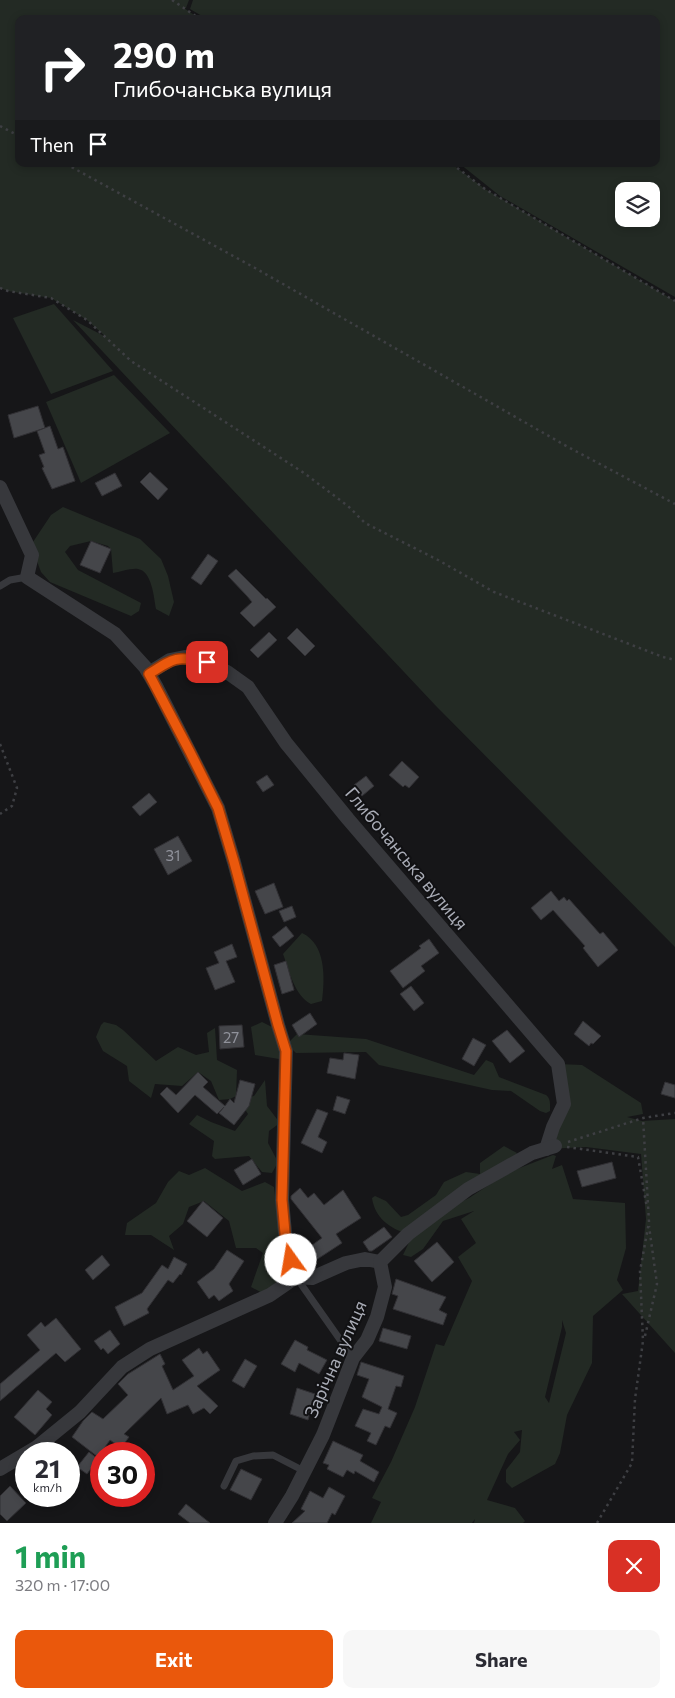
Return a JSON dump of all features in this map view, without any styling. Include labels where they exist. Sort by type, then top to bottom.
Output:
[{"type":"street","points":[[0,487],[32,555],[27,576],[114,634],[145,667],[218,808],[286,1051],[282,1200],[286,1244],[296,1277]]},
{"type":"street","name":"Глибочанська вулиця","points":[[149,674],[170,660],[185,657],[207,662],[227,672],[248,687],[286,743],[348,819],[558,1064],[564,1104],[553,1127],[551,1147]]},
{"type":"street","points":[[0,1469],[36,1447],[80,1412],[122,1367],[150,1349],[270,1295],[296,1277],[312,1278],[346,1263],[365,1259],[380,1262],[408,1234],[468,1189],[532,1153],[551,1147]]},
{"type":"street","name":"Зарічна вулиця","points":[[275,1523],[323,1435],[353,1358],[367,1340],[377,1317],[385,1287],[380,1262]]},
{"type":"lane","points":[[0,586],[10,580],[27,576]]},
{"type":"lane","points":[[296,1277],[353,1358]]},
{"type":"lane","points":[[224,1486],[236,1461],[253,1456],[273,1455],[304,1471]]},
{"type":"path","points":[[172,0],[194,15]]},
{"type":"path","points":[[0,126],[15,134]]},
{"type":"path","points":[[71,167],[255,268],[568,447],[675,504]]},
{"type":"path","points":[[456,167],[485,189],[675,301]]},
{"type":"path","points":[[0,288],[51,298],[88,320],[131,361],[304,473],[348,506],[365,523],[438,560],[494,592],[675,660]]},
{"type":"path","points":[[0,744],[16,788],[12,806],[0,814]]},
{"type":"path","points":[[551,1147],[643,1118],[675,1113]]},
{"type":"path","points":[[643,1118],[649,1222],[640,1271],[643,1341]]},
{"type":"path","points":[[551,1147],[638,1156],[658,1284],[643,1341],[635,1399],[632,1463],[597,1523]]},
{"type":"shaded area","points":[[0,0],[189,0],[186,8],[184,8],[194,15],[15,15],[15,167],[456,167],[485,189],[675,301],[675,947],[436,706],[73,320],[106,337],[87,320],[51,298],[0,288]]},
{"type":"shaded area","points":[[193,0],[675,0],[675,297],[500,196],[464,167],[660,167],[660,15],[200,15],[190,9]]},
{"type":"shaded area","points":[[54,304],[113,371],[51,394],[13,318]]},
{"type":"shaded area","points":[[114,375],[170,433],[81,483],[46,402]]},
{"type":"shaded area","points":[[63,507],[140,539],[161,559],[168,576],[174,602],[169,616],[156,609],[152,586],[143,571],[132,569],[113,573],[111,549],[108,546],[91,541],[70,546],[65,552],[78,570],[141,603],[139,611],[131,616],[50,582],[41,572],[31,545],[51,515]]},
{"type":"shaded area","points":[[302,933],[316,945],[322,963],[324,982],[322,1001],[311,1004],[300,995],[296,988],[283,954]]},
{"type":"shaded area","points":[[104,1022],[116,1025],[123,1030],[156,1061],[178,1047],[196,1055],[209,1052],[207,1033],[215,1028],[217,1060],[237,1070],[236,1096],[230,1099],[219,1100],[211,1081],[198,1072],[182,1086],[155,1084],[151,1098],[129,1081],[127,1066],[103,1051],[96,1037]]},
{"type":"shaded area","points":[[262,1022],[272,1027],[286,1051],[279,1059],[255,1055],[251,1027]]},
{"type":"shaded area","points":[[297,1034],[366,1039],[474,1075],[486,1060],[493,1063],[499,1077],[546,1095],[550,1104],[550,1111],[546,1113],[540,1111],[511,1091],[492,1090],[379,1065],[366,1052],[296,1053],[287,1044]]},
{"type":"shaded area","points":[[558,1064],[582,1065],[641,1103],[643,1114],[627,1117],[642,1121],[675,1119],[675,1353],[622,1294],[638,1291],[646,1219],[641,1154],[586,1147],[546,1149],[564,1104]]},
{"type":"shaded area","points":[[265,1080],[267,1106],[280,1123],[269,1131],[268,1143],[278,1162],[272,1173],[262,1172],[249,1156],[215,1159],[212,1156],[214,1141],[189,1124],[197,1115],[235,1131],[248,1114],[238,1099],[254,1096]]},
{"type":"shaded area","points":[[504,1146],[517,1153],[513,1162],[408,1234],[389,1225],[376,1211],[372,1198],[375,1196],[386,1201],[401,1217],[408,1215],[436,1195],[444,1182],[466,1172],[480,1174],[480,1163]]},
{"type":"shaded area","points":[[553,1155],[556,1156],[552,1169],[562,1165],[573,1199],[625,1203],[626,1248],[617,1280],[623,1290],[593,1316],[592,1363],[567,1415],[560,1453],[555,1464],[512,1488],[506,1482],[506,1470],[520,1452],[522,1430],[514,1432],[520,1440],[508,1454],[487,1500],[515,1508],[525,1521],[523,1523],[474,1523],[475,1519],[472,1523],[371,1523],[381,1502],[372,1498],[391,1462],[415,1407],[436,1344],[444,1346],[472,1281],[458,1257],[476,1243],[461,1219],[474,1211],[443,1221],[423,1249],[411,1257],[403,1255],[413,1234],[443,1211],[469,1198],[507,1173]],"holes":[[[562,1320],[566,1333],[549,1403],[545,1397],[562,1327]]]},
{"type":"shaded area","points":[[205,1168],[242,1191],[265,1182],[274,1187],[282,1254],[277,1281],[264,1294],[251,1287],[263,1253],[256,1248],[236,1248],[229,1221],[204,1201],[189,1207],[183,1224],[169,1236],[174,1250],[151,1235],[125,1235],[127,1223],[156,1203],[168,1182],[179,1171],[189,1175]]},
{"type":"building","points":[[38,406],[45,428],[14,438],[8,415]]},
{"type":"building","points":[[50,426],[58,449],[63,447],[75,481],[52,489],[42,468],[44,467],[39,455],[45,453],[37,431]]},
{"type":"building","points":[[150,472],[168,489],[158,500],[140,482]]},
{"type":"building","points":[[115,473],[122,486],[102,496],[95,483]]},
{"type":"building","points":[[91,541],[111,549],[100,573],[80,565]]},
{"type":"building","points":[[208,554],[218,561],[201,585],[191,578]]},
{"type":"building","points":[[236,569],[276,607],[254,627],[240,613],[252,602],[228,576]]},
{"type":"building","points":[[297,628],[315,646],[305,656],[287,638]]},
{"type":"building","points":[[269,632],[277,640],[258,658],[250,650]]},
{"type":"building","points":[[402,761],[419,777],[409,788],[405,785],[403,787],[389,775]]},
{"type":"building","points":[[267,775],[274,785],[263,792],[256,782]]},
{"type":"building","points":[[366,776],[374,786],[362,796],[354,785]]},
{"type":"building","points":[[149,793],[157,802],[140,816],[132,807]]},
{"type":"building","points":[[178,836],[192,861],[168,875],[154,849]]},
{"type":"building","points":[[274,883],[283,907],[265,914],[255,891]]},
{"type":"building","points":[[551,891],[559,901],[564,897],[567,901],[569,899],[600,934],[603,932],[618,950],[598,967],[583,948],[585,946],[553,910],[541,920],[531,908]]},
{"type":"building","points":[[292,906],[296,917],[284,922],[279,911]]},
{"type":"building","points":[[286,926],[294,936],[280,947],[272,937]]},
{"type":"building","points":[[429,939],[439,953],[421,966],[425,971],[403,988],[390,971],[421,948],[419,946]]},
{"type":"building","points":[[232,944],[237,957],[226,961],[235,982],[215,990],[206,968],[219,963],[214,952]]},
{"type":"building","points":[[286,961],[294,990],[282,994],[274,965]]},
{"type":"building","points":[[411,986],[424,1003],[414,1011],[400,994]]},
{"type":"building","points":[[310,1013],[317,1024],[299,1037],[292,1025]]},
{"type":"building","points":[[583,1021],[601,1036],[589,1046],[574,1034]]},
{"type":"building","points":[[242,1025],[244,1047],[220,1049],[219,1026]]},
{"type":"building","points":[[507,1030],[525,1051],[510,1063],[492,1041]]},
{"type":"building","points":[[473,1038],[486,1045],[474,1066],[462,1059]]},
{"type":"building","points":[[344,1053],[359,1055],[355,1079],[327,1073],[330,1058],[343,1060]]},
{"type":"building","points":[[198,1072],[208,1082],[203,1087],[225,1106],[230,1099],[234,1103],[240,1080],[255,1084],[249,1106],[234,1125],[219,1113],[224,1107],[217,1114],[195,1095],[178,1113],[160,1094],[167,1087],[176,1095]]},
{"type":"building","points":[[665,1082],[675,1085],[675,1098],[661,1094]]},
{"type":"building","points":[[337,1096],[350,1100],[345,1114],[333,1110]]},
{"type":"building","points":[[317,1109],[328,1113],[318,1137],[327,1142],[322,1153],[301,1143]]},
{"type":"building","points":[[252,1159],[261,1174],[243,1185],[234,1170]]},
{"type":"building","points":[[612,1162],[616,1178],[582,1187],[577,1171]]},
{"type":"building","points":[[300,1188],[308,1198],[314,1193],[324,1205],[343,1190],[361,1218],[336,1234],[342,1243],[316,1260],[308,1248],[322,1238],[291,1199],[291,1196]]},
{"type":"building","points":[[203,1201],[223,1218],[207,1237],[187,1221]]},
{"type":"building","points":[[384,1227],[392,1237],[372,1251],[369,1251],[363,1242]]},
{"type":"building","points":[[437,1242],[454,1262],[432,1282],[414,1261]]},
{"type":"building","points":[[227,1250],[244,1261],[229,1284],[233,1291],[219,1301],[214,1295],[209,1299],[197,1282],[214,1269]]},
{"type":"building","points":[[102,1255],[110,1265],[93,1280],[85,1270]]},
{"type":"building","points":[[174,1257],[187,1264],[181,1275],[173,1283],[168,1280],[147,1309],[149,1313],[124,1326],[115,1307],[142,1293],[162,1265],[168,1269]]},
{"type":"building","points":[[396,1279],[446,1297],[439,1310],[447,1314],[443,1325],[393,1309],[398,1296],[392,1294]]},
{"type":"building","points":[[56,1318],[81,1349],[65,1362],[56,1353],[0,1401],[0,1384],[40,1350],[27,1335],[41,1322],[45,1327]]},
{"type":"building","points":[[383,1328],[411,1336],[407,1349],[379,1341]]},
{"type":"building","points":[[110,1330],[120,1344],[108,1354],[103,1348],[101,1350],[94,1341]]},
{"type":"building","points":[[295,1340],[308,1347],[307,1350],[327,1360],[319,1374],[299,1363],[295,1372],[281,1364]]},
{"type":"building","points":[[199,1348],[203,1354],[207,1351],[220,1370],[197,1386],[218,1406],[210,1414],[204,1408],[193,1414],[188,1405],[167,1414],[161,1398],[124,1434],[129,1437],[125,1442],[113,1442],[110,1440],[109,1442],[90,1442],[90,1451],[72,1437],[92,1412],[103,1419],[128,1395],[118,1384],[128,1374],[160,1354],[165,1364],[162,1366],[173,1390],[194,1376],[182,1360]]},
{"type":"building","points":[[245,1359],[257,1366],[244,1388],[232,1381]]},
{"type":"building","points":[[361,1362],[404,1376],[401,1387],[396,1386],[388,1409],[397,1413],[390,1428],[385,1426],[376,1445],[367,1441],[371,1433],[355,1426],[363,1409],[379,1414],[382,1407],[362,1397],[369,1379],[357,1375]]},
{"type":"building","points":[[297,1388],[315,1394],[308,1420],[290,1414]]},
{"type":"building","points":[[38,1390],[52,1402],[46,1409],[52,1415],[35,1435],[14,1417]]},
{"type":"building","points":[[333,1441],[363,1455],[360,1461],[379,1472],[374,1482],[355,1471],[354,1474],[347,1470],[343,1477],[327,1469],[329,1465],[323,1463]]},
{"type":"building","points":[[90,1453],[90,1470],[87,1474],[80,1469],[80,1463]]},
{"type":"building","points":[[241,1469],[262,1479],[251,1500],[230,1490]]},
{"type":"building","points":[[10,1486],[15,1491],[15,1507],[22,1507],[7,1521],[0,1514],[0,1496]]},
{"type":"building","points":[[329,1487],[345,1496],[335,1515],[332,1513],[327,1523],[292,1523],[305,1511],[301,1509],[310,1491],[323,1498]]},
{"type":"building","points":[[186,1504],[210,1523],[190,1523],[178,1514]]},
{"type":"route","points":[[207,662],[185,657],[170,660],[149,674],[218,808],[286,1051],[282,1200],[286,1244],[291,1260]]}]
